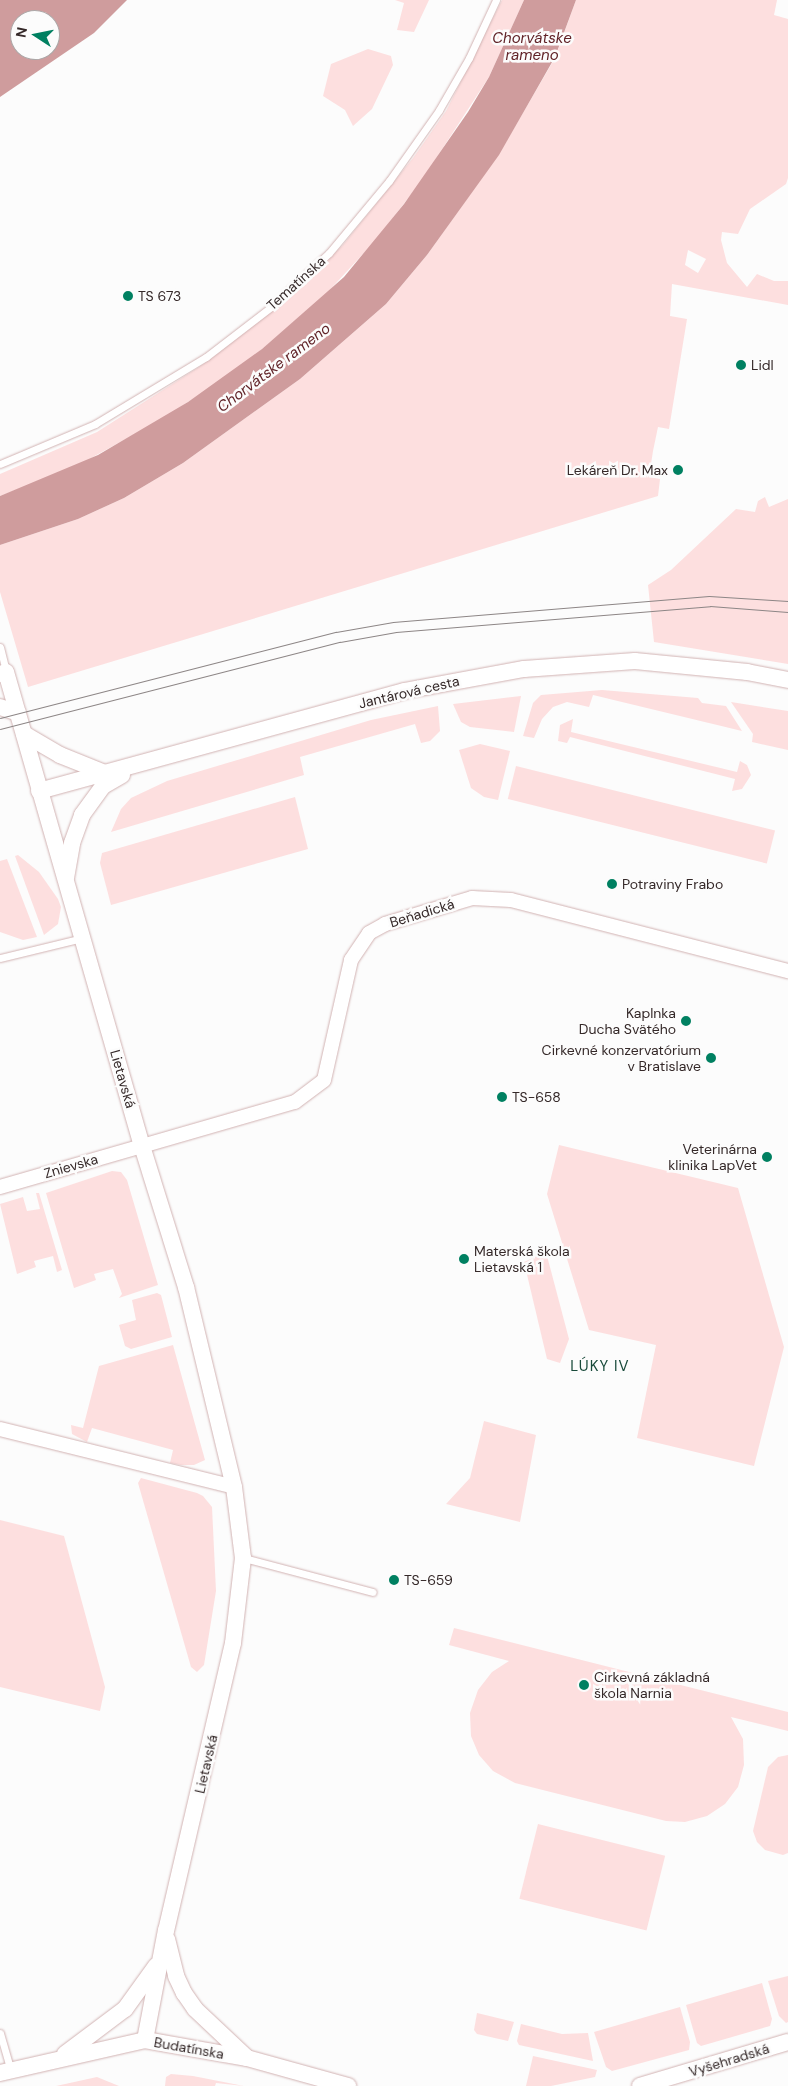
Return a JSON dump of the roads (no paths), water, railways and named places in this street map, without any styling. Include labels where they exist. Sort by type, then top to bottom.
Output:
[{"type":"street","name":"Jantárová cesta","points":[[39,791],[404,691],[524,669],[635,661],[737,671],[788,680]]},
{"type":"street","name":"Lietavská","points":[[3,673],[18,713],[65,884],[142,1146],[186,1287],[234,1486],[244,1558],[233,1643],[166,1930],[145,2040]]},
{"type":"street","points":[[0,706],[18,713]]},
{"type":"street","points":[[24,734],[60,755],[105,773]]},
{"type":"street","points":[[65,884],[72,843],[91,798],[103,786],[146,762]]},
{"type":"street","name":"Beňadická","points":[[142,1146],[295,1102],[324,1080],[351,960],[369,933],[385,924],[472,898],[511,900],[788,972]]},
{"type":"street","name":"Znievska","points":[[0,1187],[142,1146]]},
{"type":"street","points":[[0,1429],[234,1486]]},
{"type":"street","points":[[166,1930],[171,1958],[184,1993],[194,2009],[246,2058]]},
{"type":"street","points":[[55,2061],[105,2027],[125,2009],[159,1962]]},
{"type":"street","name":"Budatínska","points":[[6,2072],[145,2040],[246,2058],[348,2086]]},
{"type":"street","name":"Vyšehradská","points":[[640,2086],[788,2042]]},
{"type":"lane","name":"Tematínska","points":[[0,464],[104,419],[206,357],[271,306],[329,253],[389,181],[439,110],[469,58],[496,0]]},
{"type":"lane","points":[[0,647],[3,673]]},
{"type":"lane","points":[[0,958],[82,938]]},
{"type":"lane","points":[[244,1558],[373,1592]]},
{"type":"lane","points":[[0,2034],[6,2072]]},
{"type":"water","points":[[0,0],[127,0],[94,33],[60,56],[60,10],[10,10],[10,60],[54,60],[0,97]]},
{"type":"water","name":"Chorvátske rameno","points":[[524,0],[576,0],[555,57],[499,155],[427,255],[386,304],[300,379],[183,463],[124,498],[78,519],[0,545],[0,496],[98,455],[188,402],[262,349],[344,277],[404,204],[468,112],[489,77]]},
{"type":"tram line","points":[[0,718],[336,632],[393,622],[709,596],[788,601]]},
{"type":"tram line","points":[[0,729],[340,642],[396,632],[710,606],[788,612]]},
{"type":"place","name":"TS 673","points":[[128,296]]},
{"type":"place","name":"Lidl","points":[[741,365]]},
{"type":"place","name":"Lekáreň Dr. Max","points":[[678,470]]},
{"type":"place","name":"Potraviny Frabo","points":[[612,884]]},
{"type":"place","name":"Kaplnka Ducha Svätého","points":[[686,1021]]},
{"type":"place","name":"Cirkevné konzervatórium v Bratislave","points":[[711,1058]]},
{"type":"place","name":"TS-658","points":[[502,1097]]},
{"type":"place","name":"Veterinárna klinika LapVet","points":[[767,1157]]},
{"type":"place","name":"Materská škola Lietavská 1","points":[[464,1259]]},
{"type":"place","name":"TS-659","points":[[394,1580]]},
{"type":"place","name":"Cirkevná základná škola Narnia","points":[[584,1685]]},
{"type":"district","name":"LÚKY IV","points":[[600,1367]]}]
